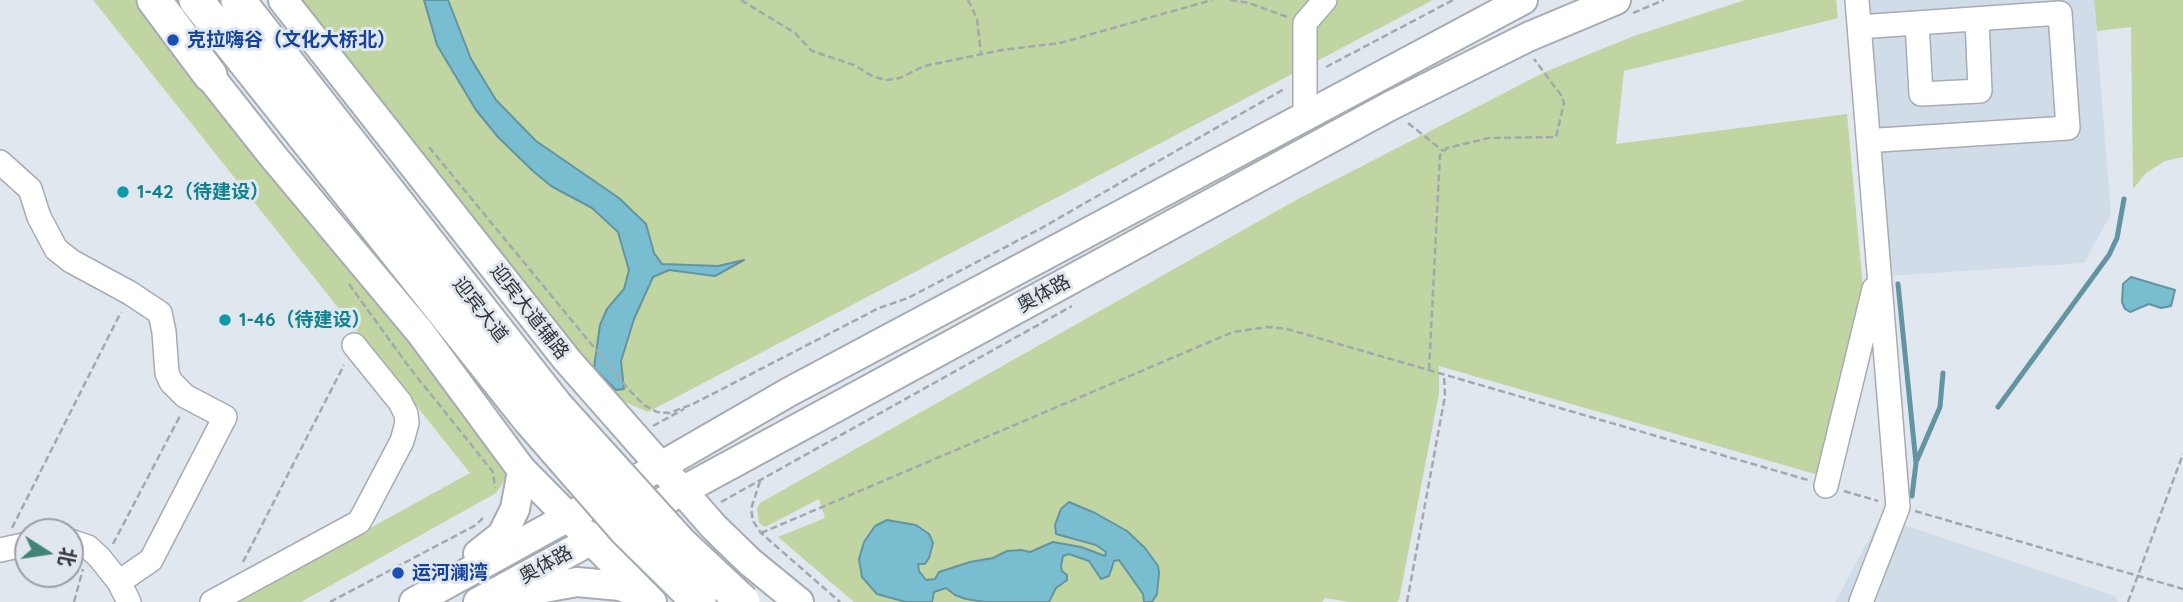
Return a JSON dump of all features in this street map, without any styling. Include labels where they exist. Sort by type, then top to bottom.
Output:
[{"type":"highway","points":[[154,0],[210,75]]},
{"type":"highway","name":"迎宾大道","points":[[196,0],[538,430],[625,529],[699,602]]},
{"type":"highway","name":"迎宾大道","points":[[237,0],[556,406],[680,543],[743,602]]},
{"type":"main road","points":[[144,0],[210,75],[272,155],[420,332],[522,471],[650,599]]},
{"type":"main road","name":"迎宾大道辅路","points":[[283,0],[567,360],[701,513],[750,562],[799,602]]},
{"type":"main road","name":"奥体路","points":[[422,598],[789,392],[1523,0]]},
{"type":"main road","name":"奥体路","points":[[478,602],[1390,106],[1528,37],[1621,8]]},
{"type":"main road","points":[[422,598],[502,535],[515,509],[522,471]]},
{"type":"main road","points":[[497,602],[533,590],[577,582],[620,586],[650,599]]},
{"type":"lane","points":[[1305,117],[1305,23],[1325,0]]},
{"type":"lane","points":[[1857,0],[1898,507],[1861,602]]},
{"type":"lane","points":[[1873,26],[1917,23],[1950,10],[1977,19],[2060,13],[2068,128],[1879,140]]},
{"type":"lane","points":[[1917,23],[1922,94],[1980,91],[1977,19]]},
{"type":"lane","points":[[0,162],[30,189],[38,218],[56,249],[71,261],[130,293],[160,313],[167,373],[177,389],[189,399],[225,416],[151,560],[124,592],[87,549]]},
{"type":"lane","points":[[1826,486],[1879,268]]},
{"type":"lane","points":[[219,598],[359,522],[363,516],[402,441],[407,424],[400,402],[357,348]]},
{"type":"path","points":[[741,0],[795,33],[812,51],[887,80],[900,78],[924,66],[981,54],[1060,43],[1212,0]]},
{"type":"path","points":[[968,0],[977,19],[981,54]]},
{"type":"path","points":[[1230,0],[1248,3],[1305,23]]},
{"type":"path","points":[[426,144],[629,390],[644,405],[657,412],[669,412],[692,404],[879,308],[908,299],[1038,230],[1305,78],[1453,0]]},
{"type":"path","points":[[1621,8],[1664,0]]},
{"type":"path","points":[[1429,370],[1440,155],[1447,148],[1489,138],[1556,137],[1564,103],[1533,57]]},
{"type":"path","points":[[1408,123],[1444,151]]},
{"type":"path","points":[[348,283],[409,367],[493,472],[496,481],[495,494]]},
{"type":"path","points":[[1,550],[130,293]]},
{"type":"path","points":[[701,513],[1071,306]]},
{"type":"path","points":[[761,533],[1233,332],[1268,327],[1287,329],[2183,589]]},
{"type":"path","points":[[219,598],[339,372],[357,348]]},
{"type":"path","points":[[1407,602],[1446,396],[1444,375]]},
{"type":"path","points":[[74,602],[87,549],[116,542],[189,399]]},
{"type":"path","points":[[2128,602],[2183,454]]},
{"type":"path","points":[[761,480],[751,509],[753,521],[761,533],[840,602]]},
{"type":"path","points":[[330,602],[476,525],[492,507]]},
{"type":"shaded area","points":[[1862,0],[2094,0],[2111,214],[2084,263],[1888,276]]},
{"type":"shaded area","points":[[1881,517],[2115,596],[2118,602],[1835,602]]},
{"type":"green space","points":[[93,0],[150,0],[499,459],[507,477],[496,493],[301,602],[236,602],[470,473]]},
{"type":"green space","points":[[276,0],[1433,0],[648,412],[572,379]]},
{"type":"green space","points":[[1745,0],[1836,0],[1838,18],[1624,71],[1616,144],[1847,114],[1863,288],[1822,476],[1439,366],[1439,393],[1397,602],[1350,602],[1325,598],[1322,602],[854,602],[778,537],[825,518],[819,499],[765,527],[759,523],[757,509],[760,503],[1298,199],[1545,72],[1634,36]]},
{"type":"green space","points":[[2094,0],[2183,0],[2183,157],[2165,161],[2146,173],[2133,189],[2131,27],[2097,31]]},
{"type":"water","points":[[424,0],[448,0],[471,59],[496,100],[536,141],[619,198],[646,224],[654,253],[662,264],[718,266],[744,260],[715,276],[669,270],[653,277],[634,319],[621,361],[624,389],[616,390],[594,368],[600,325],[607,309],[624,289],[629,270],[618,232],[592,208],[551,186],[498,137],[476,110],[437,45]]},
{"type":"water","points":[[2131,277],[2175,290],[2171,306],[2161,308],[2149,304],[2130,312],[2125,309],[2122,302],[2123,284]]},
{"type":"water","points":[[1069,502],[1127,531],[1145,548],[1158,566],[1159,573],[1157,594],[1152,602],[1144,602],[1143,594],[1119,560],[1114,561],[1109,576],[1101,579],[1089,561],[1069,554],[1063,556],[1061,566],[1067,580],[1056,588],[1049,602],[985,602],[966,599],[946,588],[934,592],[932,602],[906,602],[877,594],[862,577],[859,559],[864,542],[875,526],[887,520],[916,525],[929,534],[933,543],[929,558],[925,564],[918,564],[919,571],[926,580],[935,579],[939,572],[970,562],[993,558],[1007,551],[1030,552],[1053,542],[1081,547],[1105,556],[1106,552],[1096,545],[1056,534],[1055,525],[1061,509]]},
{"type":"waterway","points":[[1998,407],[2109,255],[2117,238],[2124,199]]},
{"type":"waterway","points":[[1898,284],[1916,463],[1912,496]]},
{"type":"waterway","points":[[1917,460],[1940,407],[1943,373]]},
{"type":"place","name":"克拉嗨谷（文化大桥北）","points":[[173,40]]},
{"type":"place","name":"1-42（待建设）","points":[[123,192]]},
{"type":"place","name":"1-46（待建设）","points":[[225,320]]},
{"type":"place","name":"运河澜湾","points":[[398,573]]}]
